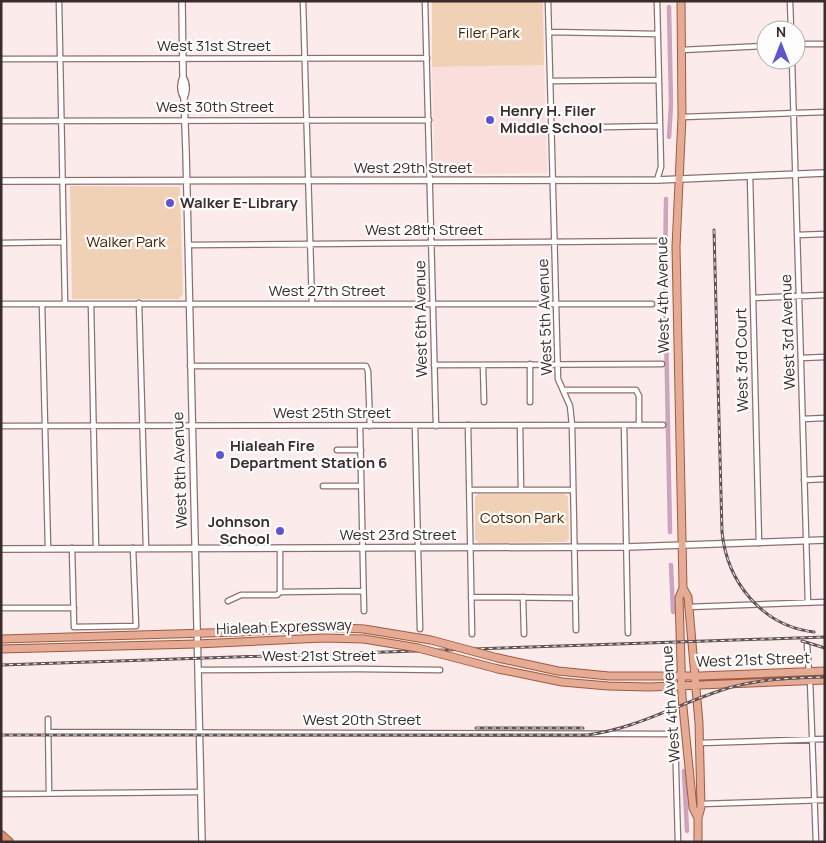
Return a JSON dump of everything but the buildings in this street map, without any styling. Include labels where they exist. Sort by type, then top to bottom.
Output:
[{"type":"highway","points":[[1,835],[10,842]]},
{"type":"main road","name":"West 4th Avenue","points":[[681,1],[682,117],[678,179],[676,303],[683,588],[680,598],[681,676],[693,808],[698,818]]},
{"type":"main road","name":"West 4th Avenue","points":[[683,588],[688,597],[700,743],[701,804],[698,818],[698,842]]},
{"type":"main road","name":"Hialeah Expressway","points":[[1,639],[241,632],[320,627],[364,629],[431,640],[531,666],[584,674],[681,676]]},
{"type":"main road","name":"Hialeah Expressway","points":[[1,649],[197,644],[323,638],[364,639],[418,648],[545,679],[633,687],[682,685]]},
{"type":"main road","name":"West 21st Street","points":[[681,676],[825,671]]},
{"type":"main road","name":"West 21st Street","points":[[682,685],[825,680]]},
{"type":"street","points":[[59,1],[65,304]]},
{"type":"street","name":"West 8th Avenue","points":[[182,1],[183,78],[186,82],[184,98],[202,842]]},
{"type":"street","points":[[304,1],[312,304]]},
{"type":"street","name":"West 6th Avenue","points":[[425,1],[436,426]]},
{"type":"street","name":"West 5th Avenue","points":[[548,1],[558,379],[570,406],[572,425],[576,630]]},
{"type":"street","points":[[656,180],[660,170],[661,149],[657,1]]},
{"type":"street","points":[[790,1],[791,20]]},
{"type":"street","points":[[549,32],[658,34]]},
{"type":"street","points":[[806,44],[825,44]]},
{"type":"street","points":[[682,50],[756,46]]},
{"type":"street","name":"West 31st Street","points":[[1,59],[427,58]]},
{"type":"street","name":"West 3rd Avenue","points":[[792,70],[808,603]]},
{"type":"street","points":[[550,80],[659,80]]},
{"type":"street","points":[[682,117],[825,112]]},
{"type":"street","name":"West 30th Street","points":[[1,121],[185,119],[429,120]]},
{"type":"street","points":[[551,128],[660,126]]},
{"type":"street","name":"West 29th Street","points":[[1,181],[656,180],[825,173]]},
{"type":"street","name":"West 3rd Court","points":[[750,176],[759,543]]},
{"type":"street","points":[[798,235],[825,234]]},
{"type":"street","name":"West 28th Street","points":[[188,245],[660,241]]},
{"type":"street","points":[[1,243],[64,242]]},
{"type":"street","points":[[753,298],[825,295]]},
{"type":"street","name":"West 27th Street","points":[[1,304],[652,304]]},
{"type":"street","points":[[42,304],[48,548]]},
{"type":"street","points":[[91,304],[96,548]]},
{"type":"street","points":[[139,304],[146,548]]},
{"type":"street","points":[[801,358],[825,357]]},
{"type":"street","points":[[530,364],[530,402]]},
{"type":"street","points":[[434,365],[662,364]]},
{"type":"street","points":[[483,365],[484,402]]},
{"type":"street","points":[[190,366],[366,366],[368,371],[370,426]]},
{"type":"street","points":[[563,390],[636,390],[639,396],[639,425]]},
{"type":"street","points":[[802,419],[825,418]]},
{"type":"street","points":[[468,425],[472,634]]},
{"type":"street","points":[[520,425],[521,490]]},
{"type":"street","points":[[624,425],[628,634]]},
{"type":"street","name":"West 25th Street","points":[[1,426],[663,425]]},
{"type":"street","points":[[360,426],[364,610]]},
{"type":"street","points":[[415,426],[420,629]]},
{"type":"street","points":[[337,450],[361,450]]},
{"type":"street","points":[[804,480],[825,479]]},
{"type":"street","points":[[323,486],[362,486]]},
{"type":"street","points":[[470,490],[573,490]]},
{"type":"street","name":"West 23rd Street","points":[[1,549],[626,547],[825,540]]},
{"type":"street","points":[[72,548],[74,627],[136,626],[133,548]]},
{"type":"street","points":[[280,548],[280,592]]},
{"type":"street","points":[[228,601],[240,595],[277,595],[280,592],[363,592]]},
{"type":"street","points":[[471,597],[576,598]]},
{"type":"street","points":[[523,597],[524,634]]},
{"type":"street","points":[[688,608],[825,602]]},
{"type":"street","points":[[1,608],[74,608]]},
{"type":"street","points":[[807,646],[809,672]]},
{"type":"street","name":"West 21st Street","points":[[198,670],[440,670]]},
{"type":"street","points":[[810,680],[816,842]]},
{"type":"street","points":[[48,719],[49,793]]},
{"type":"street","name":"West 20th Street","points":[[48,732],[675,734],[678,842]]},
{"type":"street","points":[[700,743],[825,739]]},
{"type":"street","points":[[1,794],[201,792]]},
{"type":"street","points":[[701,804],[825,800]]},
{"type":"shaded area","name":"Henry H. Filer Middle School","points":[[544,65],[547,173],[435,174],[432,67]]},
{"type":"green space","name":"Filer Park","points":[[432,1],[543,1],[544,65],[432,67]]},
{"type":"green space","name":"Walker Park","points":[[70,186],[180,187],[183,294],[179,299],[72,299]]},
{"type":"green space","name":"Cotson Park","points":[[478,494],[565,494],[568,497],[569,539],[566,542],[479,543],[475,540],[475,497]]},
{"type":"waterway","points":[[669,7],[671,105],[669,137]]},
{"type":"waterway","points":[[666,199],[665,278],[670,532]]},
{"type":"waterway","points":[[671,565],[673,612]]},
{"type":"waterway","points":[[684,771],[687,831]]},
{"type":"railway","points":[[714,230],[722,532],[725,550],[731,568],[740,584],[763,611],[778,621],[795,628],[814,632]]},
{"type":"railway","points":[[1,665],[825,637]]},
{"type":"railway","points":[[802,641],[825,648]]},
{"type":"railway","points":[[1,735],[587,735],[622,728],[734,686],[773,680],[825,677]]},
{"type":"railway","points":[[476,728],[583,728]]},
{"type":"place","name":"Henry H. Filer Middle School","points":[[490,120]]},
{"type":"place","name":"Walker E-Library","points":[[170,203]]},
{"type":"place","name":"Hialeah Fire Department Station 6","points":[[220,455]]},
{"type":"place","name":"Johnson School","points":[[280,531]]}]
